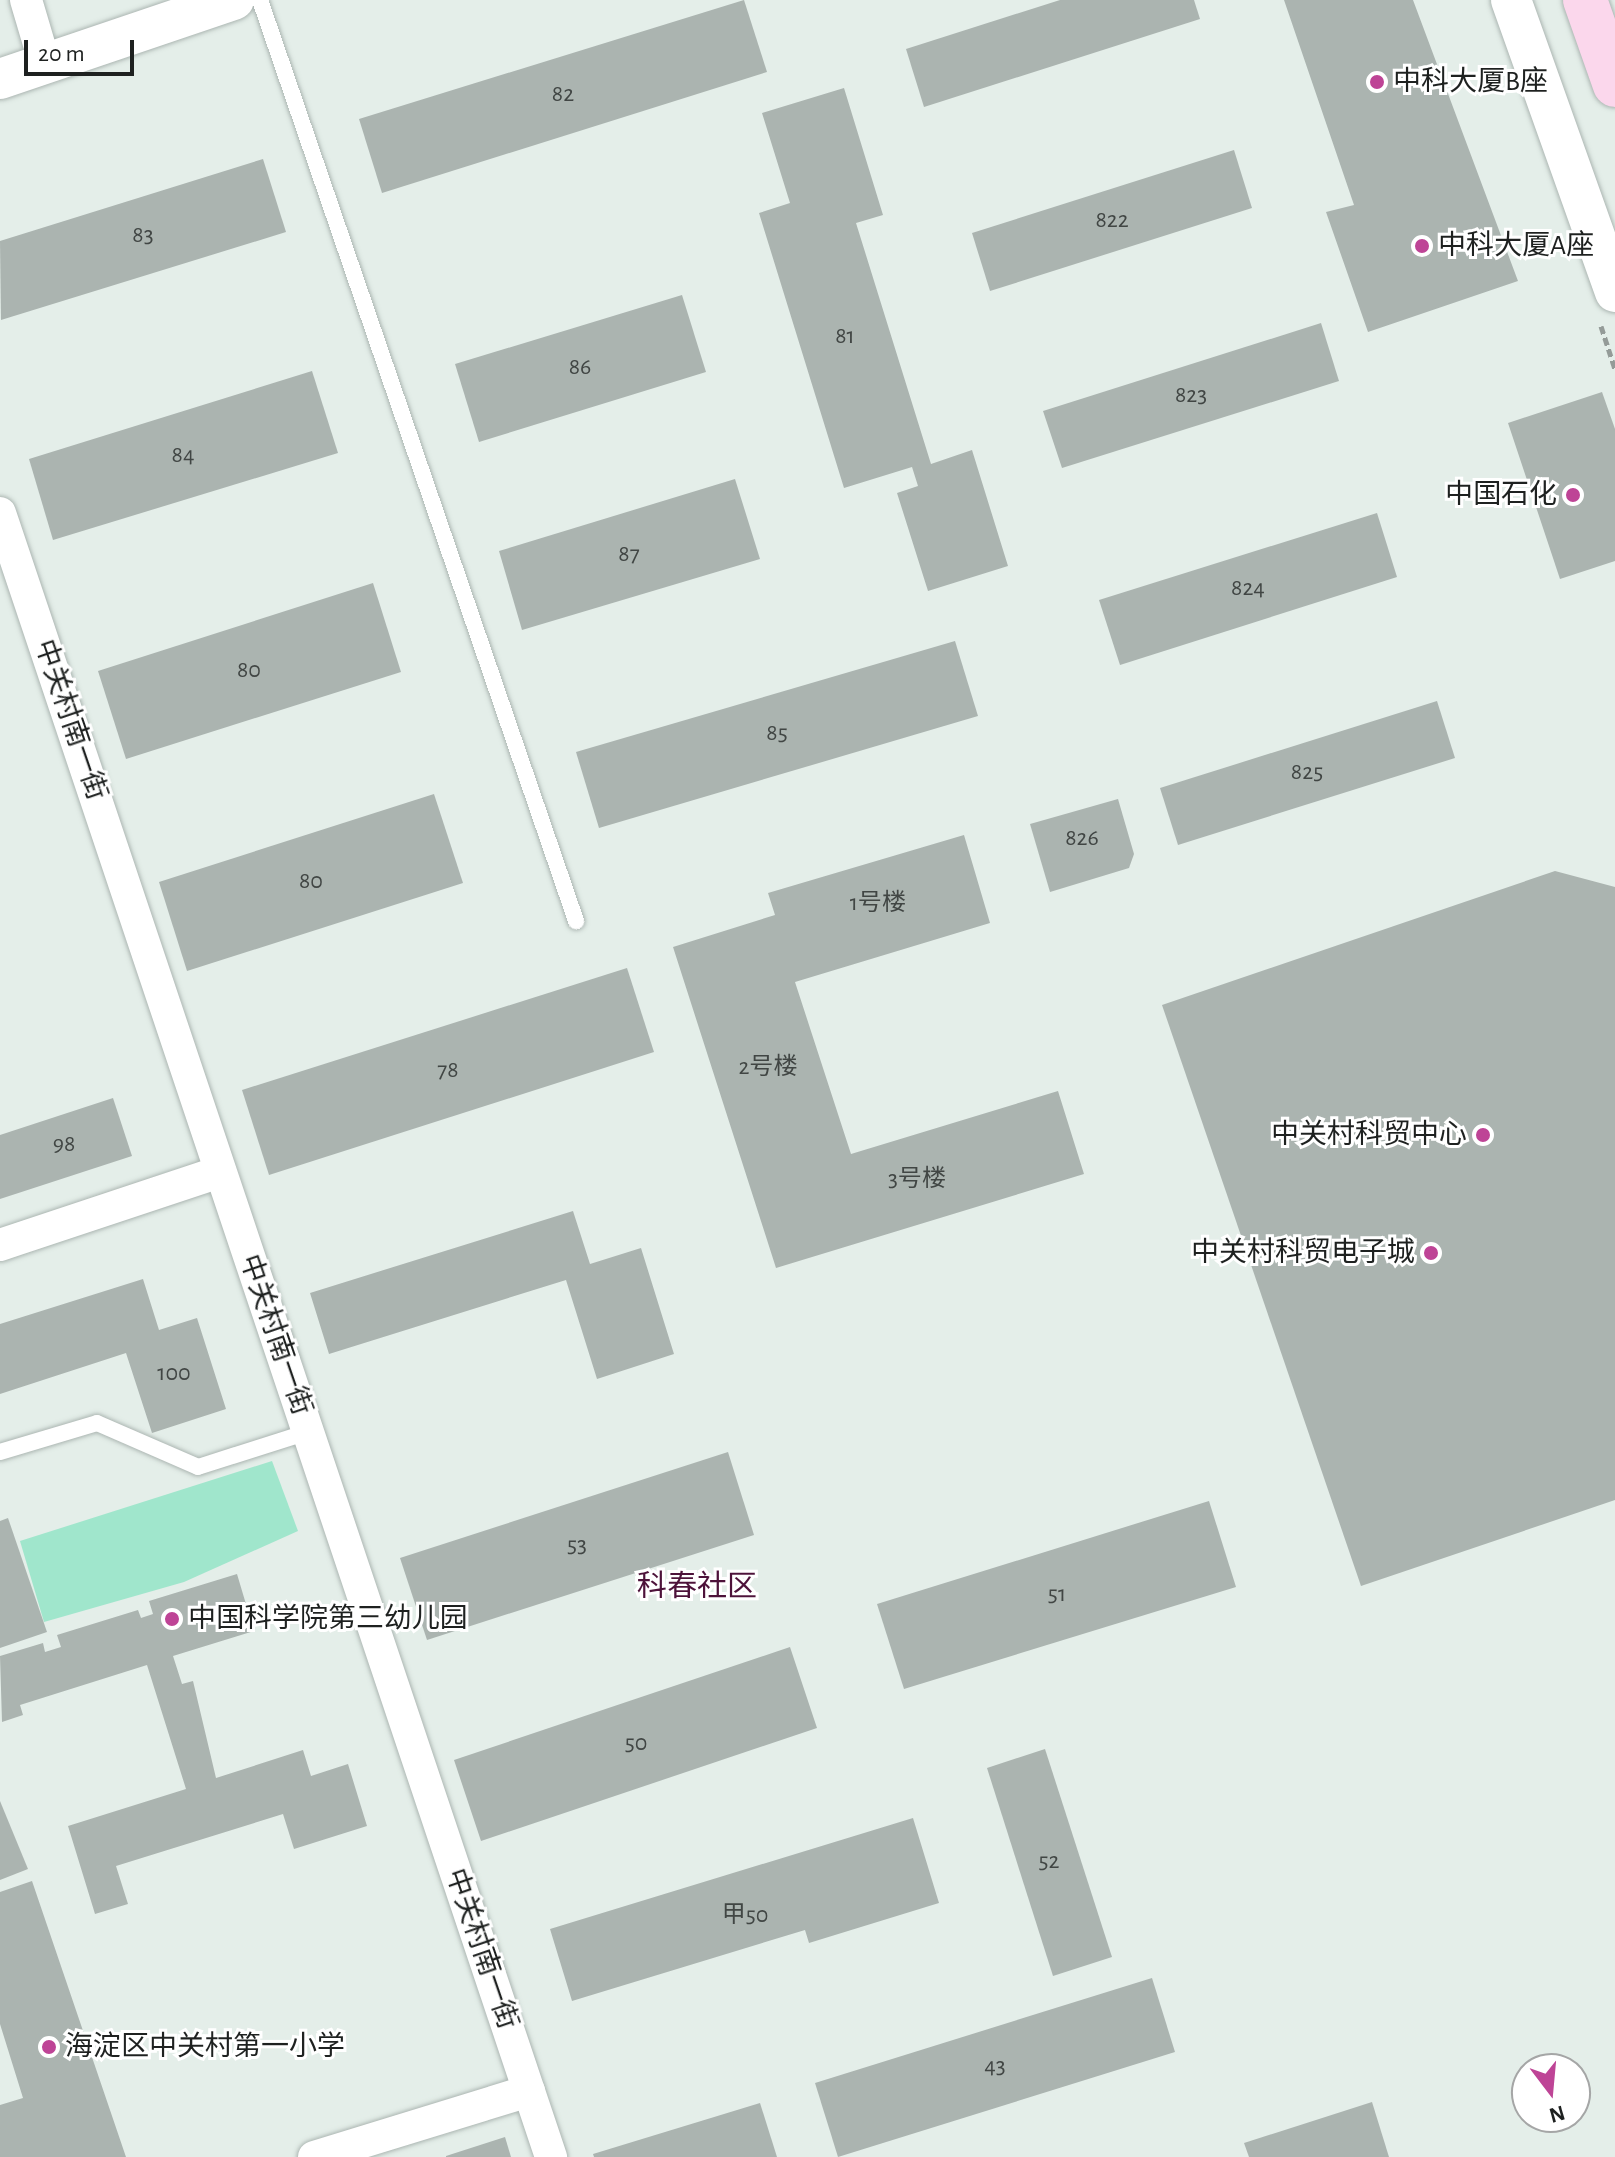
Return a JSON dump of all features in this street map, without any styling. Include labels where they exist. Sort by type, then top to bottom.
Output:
[{"type":"main road","points":[[1585,0],[1615,85]]},
{"type":"street","points":[[26,0],[45,64]]},
{"type":"street","points":[[0,79],[234,0]]},
{"type":"street","points":[[1511,0],[1615,292]]},
{"type":"street","name":"中关村南一街","points":[[0,513],[551,2157]]},
{"type":"street","points":[[0,1245],[220,1172]]},
{"type":"street","points":[[314,2157],[529,2091]]},
{"type":"lane","points":[[260,0],[576,921]]},
{"type":"lane","points":[[0,1452],[97,1423],[198,1467],[308,1432]]},
{"type":"green space","points":[[272,1461],[298,1531],[184,1582],[44,1622],[20,1541]]},
{"type":"building","points":[[744,0],[767,72],[382,193],[359,119]]},
{"type":"building","points":[[1060,0],[1194,0],[1200,19],[924,107],[906,49]]},
{"type":"building","points":[[1284,0],[1413,0],[1518,281],[1368,332],[1326,212],[1354,205]]},
{"type":"building","points":[[844,88],[883,215],[856,223],[931,464],[972,450],[1008,566],[928,591],[897,493],[918,486],[912,467],[844,488],[759,213],[790,203],[762,113]]},
{"type":"building","points":[[1234,150],[1252,208],[990,291],[972,233]]},
{"type":"building","points":[[263,159],[286,232],[1,320],[0,241]]},
{"type":"building","points":[[682,295],[706,372],[479,442],[455,364]]},
{"type":"building","points":[[1321,323],[1339,381],[1062,468],[1043,411]]},
{"type":"building","points":[[312,371],[338,453],[53,540],[29,459]]},
{"type":"building","name":"中国石化","points":[[1602,392],[1615,429],[1615,561],[1560,579],[1508,423]]},
{"type":"building","points":[[735,479],[760,559],[522,630],[499,551]]},
{"type":"building","points":[[1377,513],[1397,577],[1120,665],[1099,600]]},
{"type":"building","points":[[373,583],[401,672],[126,759],[98,671]]},
{"type":"building","points":[[955,641],[978,716],[599,828],[576,752]]},
{"type":"building","points":[[1437,701],[1455,758],[1178,845],[1160,788]]},
{"type":"building","points":[[434,794],[463,883],[187,971],[159,882]]},
{"type":"building","points":[[1118,799],[1134,854],[1129,868],[1050,892],[1030,824]]},
{"type":"building","points":[[964,835],[990,923],[795,982],[851,1154],[1058,1091],[1084,1174],[776,1268],[673,947],[775,915],[768,893]]},
{"type":"building","name":"中关村科贸电子城","points":[[1555,871],[1615,887],[1615,1500],[1361,1586],[1162,1005]]},
{"type":"building","points":[[627,968],[654,1052],[269,1175],[242,1090]]},
{"type":"building","points":[[113,1098],[132,1156],[0,1199],[0,1135]]},
{"type":"building","points":[[573,1211],[590,1264],[641,1248],[674,1354],[597,1379],[566,1280],[329,1354],[310,1293]]},
{"type":"building","points":[[143,1279],[159,1330],[197,1318],[226,1409],[152,1433],[126,1353],[0,1394],[0,1324]]},
{"type":"building","points":[[728,1452],[754,1535],[427,1640],[400,1558]]},
{"type":"building","points":[[1209,1501],[1236,1587],[904,1689],[877,1604]]},
{"type":"building","points":[[8,1518],[47,1632],[0,1648],[0,1521]]},
{"type":"building","points":[[237,1574],[254,1631],[173,1656],[182,1684],[193,1681],[216,1778],[303,1750],[311,1776],[348,1764],[367,1826],[294,1849],[283,1814],[116,1866],[128,1904],[95,1914],[68,1826],[186,1789],[147,1665],[20,1705],[23,1715],[2,1722],[0,1656],[43,1643],[45,1652],[61,1647],[57,1635],[138,1610],[141,1618],[153,1614],[149,1601]]},
{"type":"building","points":[[790,1647],[817,1728],[481,1841],[454,1760]]},
{"type":"building","points":[[1045,1749],[1112,1957],[1053,1976],[987,1768]]},
{"type":"building","points":[[0,1801],[28,1869],[0,1880]]},
{"type":"building","points":[[913,1818],[939,1903],[809,1943],[805,1930],[572,2001],[550,1929]]},
{"type":"building","name":"海淀区中关村第一小学","points":[[32,1881],[126,2157],[0,2157],[0,2105],[23,2098],[0,2024],[0,1892]]},
{"type":"building","points":[[1152,1978],[1175,2052],[838,2157],[815,2083]]},
{"type":"building","points":[[1372,2102],[1389,2157],[1249,2157],[1244,2143]]},
{"type":"building","points":[[760,2103],[777,2157],[594,2157],[593,2154]]},
{"type":"building","points":[[505,2137],[511,2157],[446,2157],[446,2156]]},
{"type":"place","name":"中科大厦B座","points":[[1377,82]]},
{"type":"place","name":"中科大厦A座","points":[[1422,246]]},
{"type":"place","name":"中国石化","points":[[1573,495]]},
{"type":"place","name":"中关村科贸中心","points":[[1483,1135]]},
{"type":"place","name":"中关村科贸电子城","points":[[1431,1253]]},
{"type":"place","name":"中国科学院第三幼儿园","points":[[172,1619]]},
{"type":"place","name":"海淀区中关村第一小学","points":[[49,2047]]},
{"type":"district","name":"科春社区","points":[[697,1587]]}]
